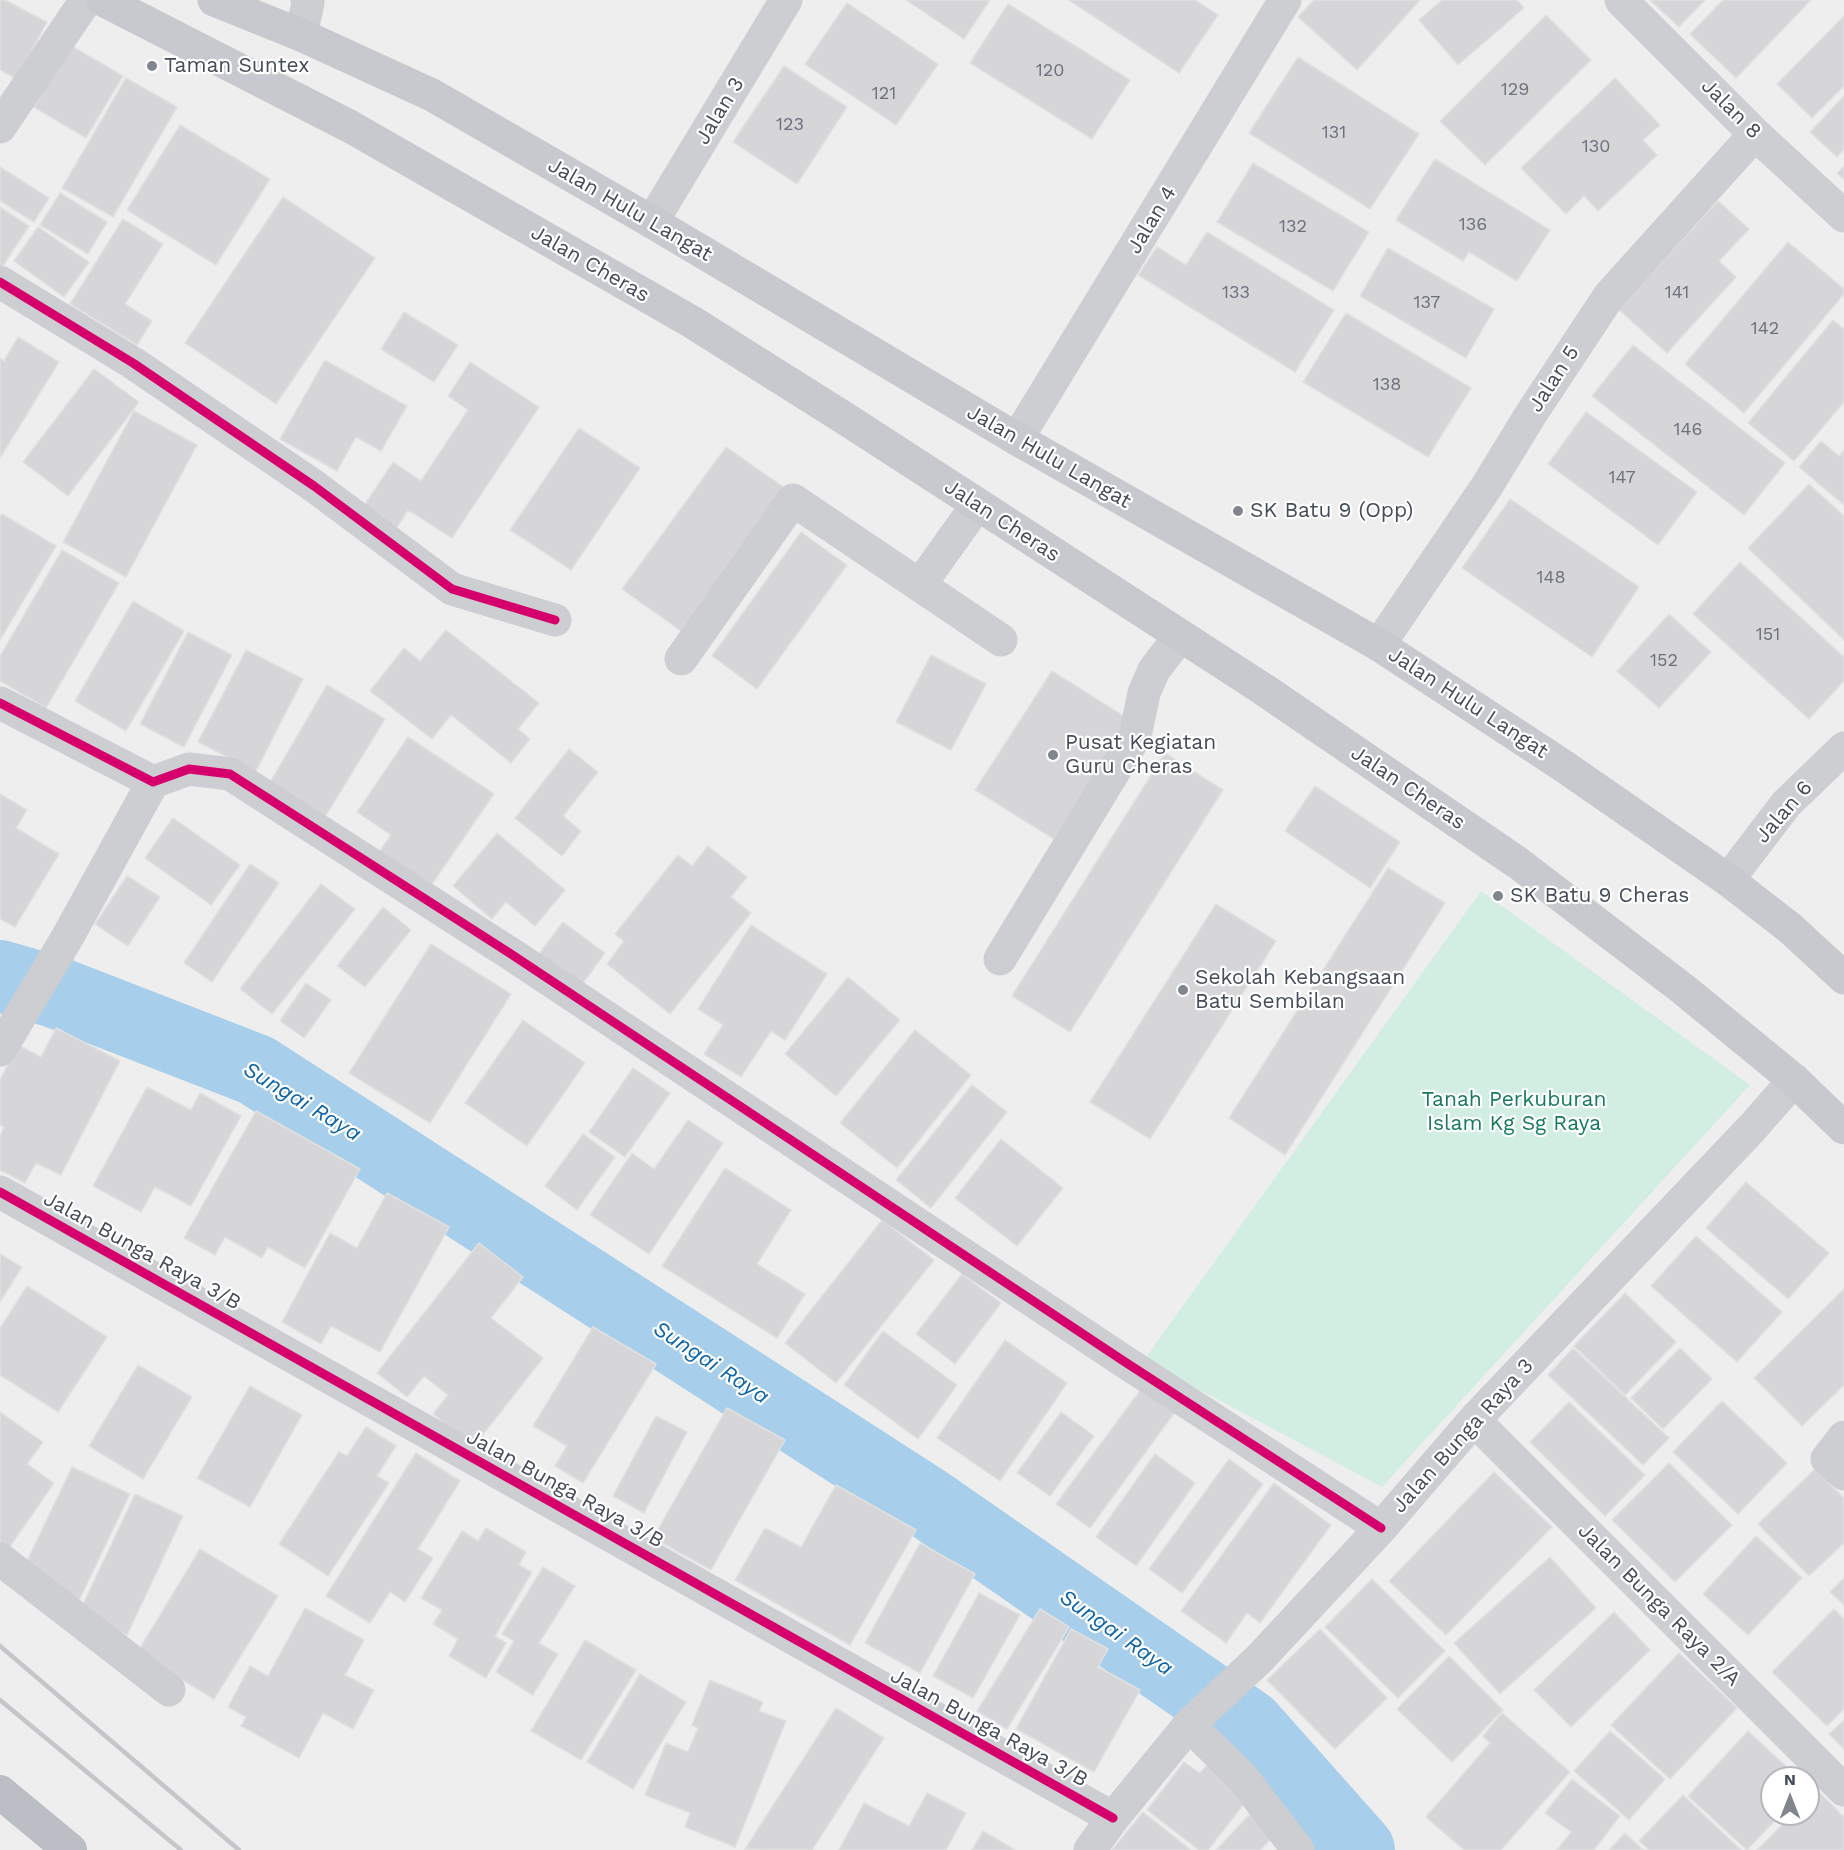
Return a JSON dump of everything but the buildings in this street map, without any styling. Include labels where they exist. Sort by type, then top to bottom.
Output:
[{"type":"highway","points":[[0,1792],[70,1850]]},
{"type":"main road","name":"Jalan Cheras","points":[[103,0],[351,127],[671,310],[839,415],[1273,696],[1518,863],[1683,989],[1794,1080],[1844,1128]]},
{"type":"main road","name":"Jalan Hulu Langat","points":[[214,0],[301,35],[432,95],[652,222],[1017,439],[1379,645],[1562,765],[1728,880],[1790,928],[1844,978]]},
{"type":"street","points":[[0,127],[87,0]]},
{"type":"street","name":"Jalan 3","points":[[652,222],[786,0]]},
{"type":"street","name":"Jalan 4","points":[[1017,439],[1285,0]]},
{"type":"street","name":"Jalan 8","points":[[1621,0],[1755,134],[1844,216]]},
{"type":"street","points":[[301,35],[308,2]]},
{"type":"street","name":"Jalan 5","points":[[1379,645],[1487,486],[1531,414],[1609,297],[1755,134]]},
{"type":"street","points":[[0,282],[152,376],[314,486],[452,589],[555,620]]},
{"type":"street","points":[[681,659],[793,500],[1001,640]]},
{"type":"street","points":[[920,585],[977,505]]},
{"type":"street","points":[[1000,959],[1135,737],[1144,693],[1154,670],[1180,636]]},
{"type":"street","points":[[0,703],[153,782]]},
{"type":"street","name":"Jalan 6","points":[[1728,880],[1786,804],[1844,748]]},
{"type":"street","points":[[0,1050],[67,938],[153,782],[189,769],[230,774],[521,960],[1112,1354],[1382,1528]]},
{"type":"street","name":"Jalan Bunga Raya 3","points":[[1090,1850],[1113,1818],[1189,1725],[1260,1658],[1382,1528],[1474,1420],[1752,1128],[1794,1080]]},
{"type":"street","name":"Jalan Bunga Raya 3/B","points":[[0,1192],[1113,1818]]},
{"type":"street","name":"Jalan Bunga Raya 2/A","points":[[1474,1420],[1844,1790]]},
{"type":"street","points":[[0,1559],[169,1689]]},
{"type":"street","points":[[1189,1725],[1242,1778],[1298,1850]]},
{"type":"green space","name":"Tanah Perkuburan Islam Kg Sg Raya","points":[[1481,891],[1750,1085],[1382,1487],[1144,1360]]},
{"type":"waterway","name":"Sungai Raya","points":[[0,976],[55,992],[256,1070],[928,1503],[1248,1725],[1359,1850]]},
{"type":"railway","points":[[0,1646],[239,1850]]},
{"type":"railway","points":[[0,1700],[181,1850]]},
{"type":"cycle path","points":[[0,282],[133,363],[314,486],[452,589],[555,620]]},
{"type":"cycle path","points":[[0,703],[153,782],[189,769],[230,774],[511,954],[1122,1360],[1381,1528]]},
{"type":"cycle path","points":[[0,1192],[1113,1818]]},
{"type":"place","name":"Taman Suntex","points":[[152,66]]},
{"type":"place","name":"SK Batu 9 (Opp)","points":[[1238,511]]},
{"type":"place","name":"Pusat Kegiatan Guru Cheras","points":[[1053,755]]},
{"type":"place","name":"SK Batu 9 Cheras","points":[[1498,896]]},
{"type":"place","name":"Sekolah Kebangsaan Batu Sembilan","points":[[1183,990]]}]
